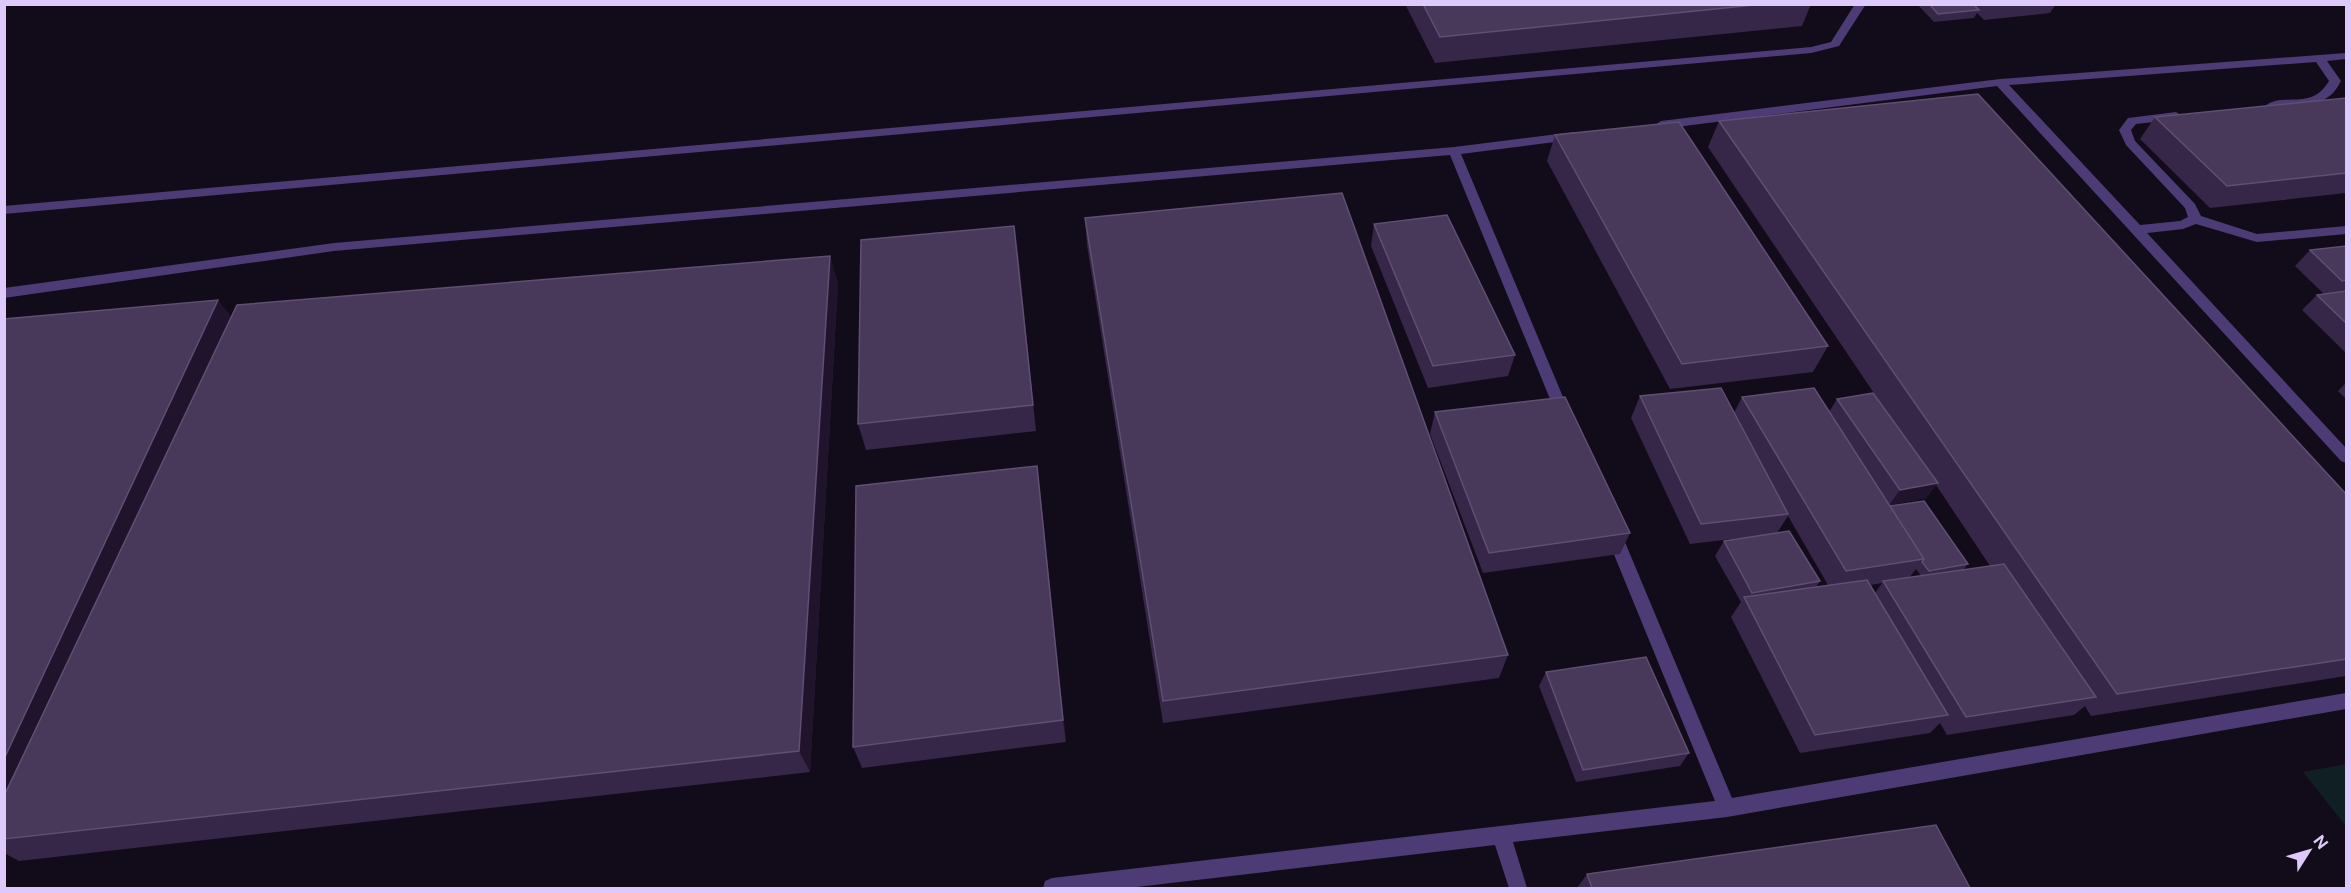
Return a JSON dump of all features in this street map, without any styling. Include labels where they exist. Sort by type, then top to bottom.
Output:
[{"type":"lane","points":[[4,210],[1811,51],[1835,44],[1861,4]]},
{"type":"lane","points":[[1644,127],[2000,82],[2346,56]]},
{"type":"lane","points":[[2259,107],[2316,100],[2330,93],[2335,81],[2319,58]]},
{"type":"lane","points":[[2000,82],[2346,457]]},
{"type":"lane","points":[[2190,114],[2132,121],[2125,130],[2130,142],[2191,207],[2194,219]]},
{"type":"lane","points":[[4,293],[334,247],[1454,151],[1584,135]]},
{"type":"lane","points":[[1454,151],[1573,436]]},
{"type":"lane","points":[[2138,230],[2183,225],[2194,219],[2257,238],[2346,230]]},
{"type":"lane","points":[[1609,524],[1726,808]]},
{"type":"lane","points":[[1052,888],[1726,808],[2346,701]]},
{"type":"lane","points":[[1501,833],[1518,888]]},
{"type":"shaded area","points":[[2346,764],[2346,826],[2303,772]]},
{"type":"building","points":[[1423,4],[1764,4],[1440,37]]},
{"type":"building","points":[[1929,4],[1973,4],[1979,10],[1938,14]]},
{"type":"building","points":[[1978,94],[2346,494],[2346,659],[2117,694],[1719,121]]},
{"type":"building","points":[[2346,98],[2346,173],[2227,186],[2155,117]]},
{"type":"building","points":[[1679,122],[1828,346],[1682,364],[1555,135]]},
{"type":"building","points":[[1342,193],[1508,655],[1163,701],[1085,218]]},
{"type":"building","points":[[1447,215],[1515,355],[1433,366],[1374,224]]},
{"type":"building","points":[[1014,226],[1033,405],[858,424],[861,240]]},
{"type":"building","points":[[2346,246],[2346,280],[2342,281],[2310,250]]},
{"type":"building","points":[[830,256],[799,751],[4,839],[4,796],[237,305]]},
{"type":"building","points":[[2346,291],[2346,323],[2317,295]]},
{"type":"building","points":[[218,300],[4,759],[4,319]]},
{"type":"building","points":[[1721,388],[1788,514],[1701,524],[1640,396]]},
{"type":"building","points":[[1814,388],[1924,559],[1846,571],[1742,397]]},
{"type":"building","points":[[1873,393],[1938,483],[1900,490],[1837,399]]},
{"type":"building","points":[[1565,397],[1630,533],[1489,553],[1435,412]]},
{"type":"building","points":[[1037,466],[1063,720],[853,747],[856,486]]},
{"type":"building","points":[[1924,501],[1968,564],[1929,571],[1922,562],[1924,559],[1890,506]]},
{"type":"building","points":[[1789,531],[1820,581],[1752,593],[1724,541]]},
{"type":"building","points":[[2004,564],[2096,697],[1966,717],[1883,581]]},
{"type":"building","points":[[1867,580],[1948,715],[1815,735],[1744,597]]},
{"type":"building","points":[[1646,657],[1689,753],[1583,770],[1546,672]]},
{"type":"building","points":[[1936,825],[1970,888],[1592,888],[1587,874]]}]
